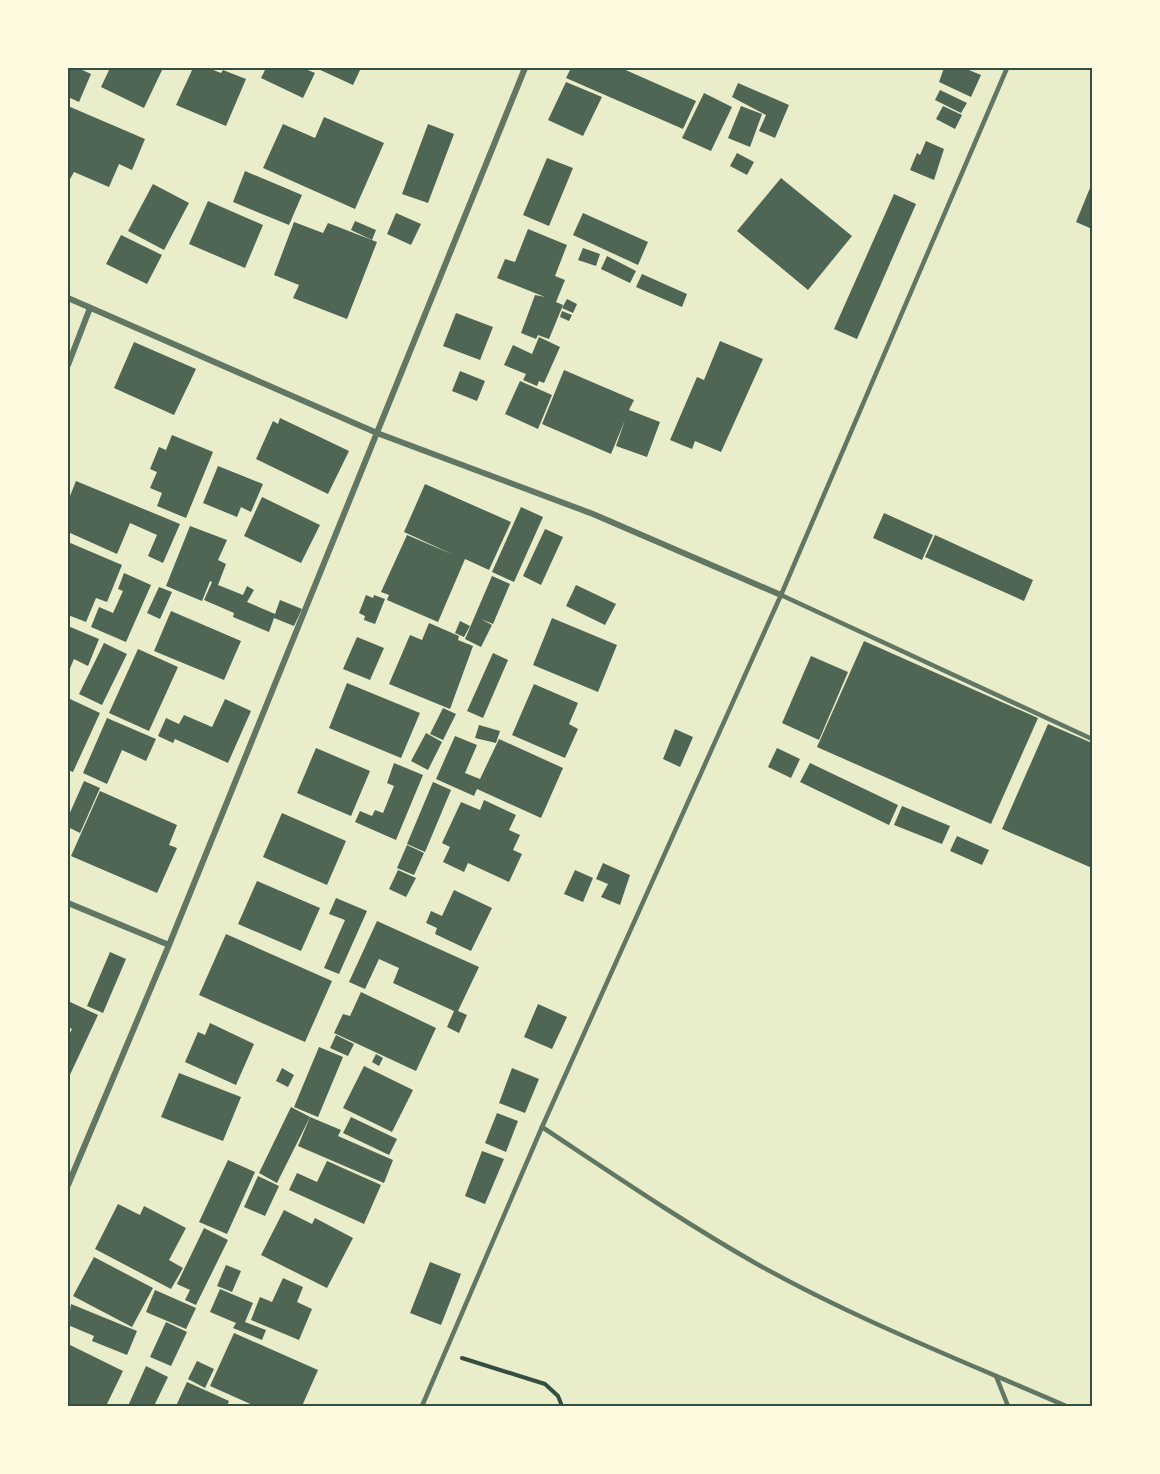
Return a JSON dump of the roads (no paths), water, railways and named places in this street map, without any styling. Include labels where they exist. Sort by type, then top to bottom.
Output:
[{"type":"street","points":[[68,1185],[169,945],[525,68]]},
{"type":"street","points":[[68,298],[377,433],[593,514],[781,595]]},
{"type":"street","points":[[68,365],[90,308]]},
{"type":"street","points":[[68,903],[169,945]]},
{"type":"lane","points":[[422,1407],[542,1127],[781,595],[1007,68]]},
{"type":"lane","points":[[781,595],[1092,739]]},
{"type":"lane","points":[[542,1127],[675,1215],[758,1264],[846,1309],[1066,1407]]},
{"type":"lane","points":[[996,1376],[1008,1407]]}]
